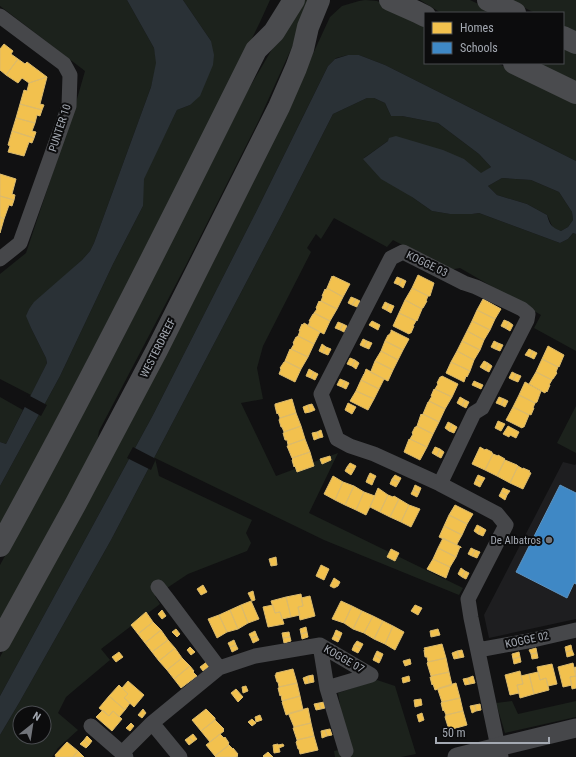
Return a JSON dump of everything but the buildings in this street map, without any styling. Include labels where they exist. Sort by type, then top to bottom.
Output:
[{"type":"main road","points":[[0,546],[118,326],[256,50],[263,26],[276,0]]},
{"type":"main road","points":[[256,50],[274,32],[294,0]]},
{"type":"main road","name":"WESTERDREEF","points":[[0,641],[75,505],[157,350],[279,107],[296,68],[303,49],[308,27],[319,0]]},
{"type":"main road","name":"WESTERDREEF","points":[[303,49],[317,30],[334,0]]},
{"type":"main road","points":[[390,0],[415,9]]},
{"type":"main road","points":[[488,0],[513,12]]},
{"type":"main road","points":[[564,37],[576,43]]},
{"type":"main road","points":[[516,64],[576,93]]},
{"type":"street","name":"PUNTER 10","points":[[0,16],[64,64],[70,75],[69,106],[20,243],[0,259]]},
{"type":"street","name":"KOGGE 03","points":[[440,484],[474,413],[482,408],[527,320],[528,314],[522,309],[476,287],[464,283],[403,252],[391,258],[321,394],[337,439],[350,446],[374,454],[440,484],[497,514],[506,526],[468,599],[478,650]]},
{"type":"street","points":[[158,587],[219,668]]},
{"type":"street","name":"KOGGE 02","points":[[478,650],[576,630]]},
{"type":"street","name":"KOGGE 07","points":[[320,645],[328,688],[346,751]]},
{"type":"street","name":"KOGGE 07","points":[[124,755],[152,723],[219,668],[255,656],[320,645],[371,675],[328,688]]},
{"type":"street","points":[[478,650],[499,752]]},
{"type":"street","points":[[152,723],[180,757]]},
{"type":"street","points":[[91,726],[124,755]]},
{"type":"street","points":[[457,757],[499,752],[576,728]]},
{"type":"shaded area","points":[[0,0],[127,0],[154,48],[157,63],[151,87],[90,251],[29,309],[27,316],[31,328],[47,363],[31,395],[0,379],[0,274],[26,253],[75,106],[85,71],[0,6]]},
{"type":"shaded area","points":[[127,0],[183,0],[211,41],[214,55],[213,65],[200,96],[190,105],[177,110],[144,179],[143,206],[113,264],[60,376],[0,486],[0,442],[6,444],[47,363],[26,316],[34,302],[82,260],[90,251],[151,87],[156,63],[154,48]]},
{"type":"shaded area","points":[[183,0],[270,0],[197,150],[0,527],[0,486],[60,376],[113,264],[143,206],[143,179],[175,114],[177,110],[190,105],[211,41]]},
{"type":"shaded area","points":[[301,0],[308,0],[312,3],[259,120],[186,265],[99,431],[96,448],[0,622],[0,565],[119,346],[248,90]]},
{"type":"shaded area","points":[[420,0],[470,0],[495,12],[439,12]]},
{"type":"shaded area","points":[[509,0],[576,0],[576,33],[564,27],[564,12],[533,12]]},
{"type":"shaded area","points":[[359,1],[377,1],[424,25],[424,64],[499,64],[576,103],[576,161],[385,65],[359,55],[348,55],[336,58],[328,66],[153,415],[0,696],[0,657],[46,572],[305,71],[330,17],[342,6]]},
{"type":"shaded area","points":[[564,46],[576,52],[576,84],[537,64],[564,64]]},
{"type":"shaded area","points":[[348,55],[359,55],[385,65],[576,161],[576,234],[573,233],[568,239],[560,243],[479,213],[450,214],[432,211],[412,197],[381,179],[363,159],[388,141],[389,138],[396,136],[443,150],[464,159],[481,173],[491,167],[479,154],[438,123],[402,116],[391,116],[385,103],[374,98],[367,98],[333,114],[111,540],[18,705],[12,705],[12,715],[0,735],[0,696],[153,415],[328,66],[335,59]],"holes":[[[502,178],[531,180],[559,192],[572,212],[573,220],[568,227],[561,231],[551,225],[547,215],[527,204],[497,195],[488,186]]]},
{"type":"shaded area","points":[[367,98],[374,98],[385,103],[391,116],[402,116],[438,123],[479,154],[491,167],[481,174],[388,141],[364,158],[412,197],[432,211],[450,214],[479,213],[560,243],[568,239],[573,233],[576,234],[576,351],[534,328],[541,315],[460,268],[449,270],[393,240],[387,247],[334,218],[321,239],[316,234],[307,248],[311,252],[263,346],[257,368],[263,399],[241,403],[276,476],[338,453],[309,513],[463,588],[459,595],[324,540],[155,458],[159,476],[252,520],[246,533],[251,543],[247,551],[188,574],[155,596],[160,604],[101,649],[110,660],[66,697],[58,713],[78,730],[58,748],[52,757],[0,757],[0,735],[12,715],[12,745],[52,745],[52,705],[18,705],[111,540],[333,114]]},
{"type":"shaded area","points":[[502,178],[531,180],[559,192],[572,212],[573,220],[568,227],[561,231],[553,228],[547,215],[527,204],[497,195],[488,186]]},
{"type":"shaded area","points":[[0,397],[23,410],[6,444],[0,442]]},
{"type":"shaded area","points":[[576,406],[576,453],[557,443]]},
{"type":"shaded area","name":"De Albatros","points":[[563,462],[576,464],[576,619],[489,638],[484,615]]},
{"type":"shaded area","points":[[377,680],[395,686],[416,754],[401,757],[335,757],[334,751],[347,748],[338,693]]},
{"type":"shaded area","points":[[512,701],[518,714],[576,701],[576,717],[505,733],[496,703]]},
{"type":"pier","points":[[28,395],[47,405],[41,416],[23,406]]},
{"type":"pier","points":[[133,447],[156,459],[151,470],[127,458]]},
{"type":"place","name":"De Albatros","points":[[549,540]]}]
